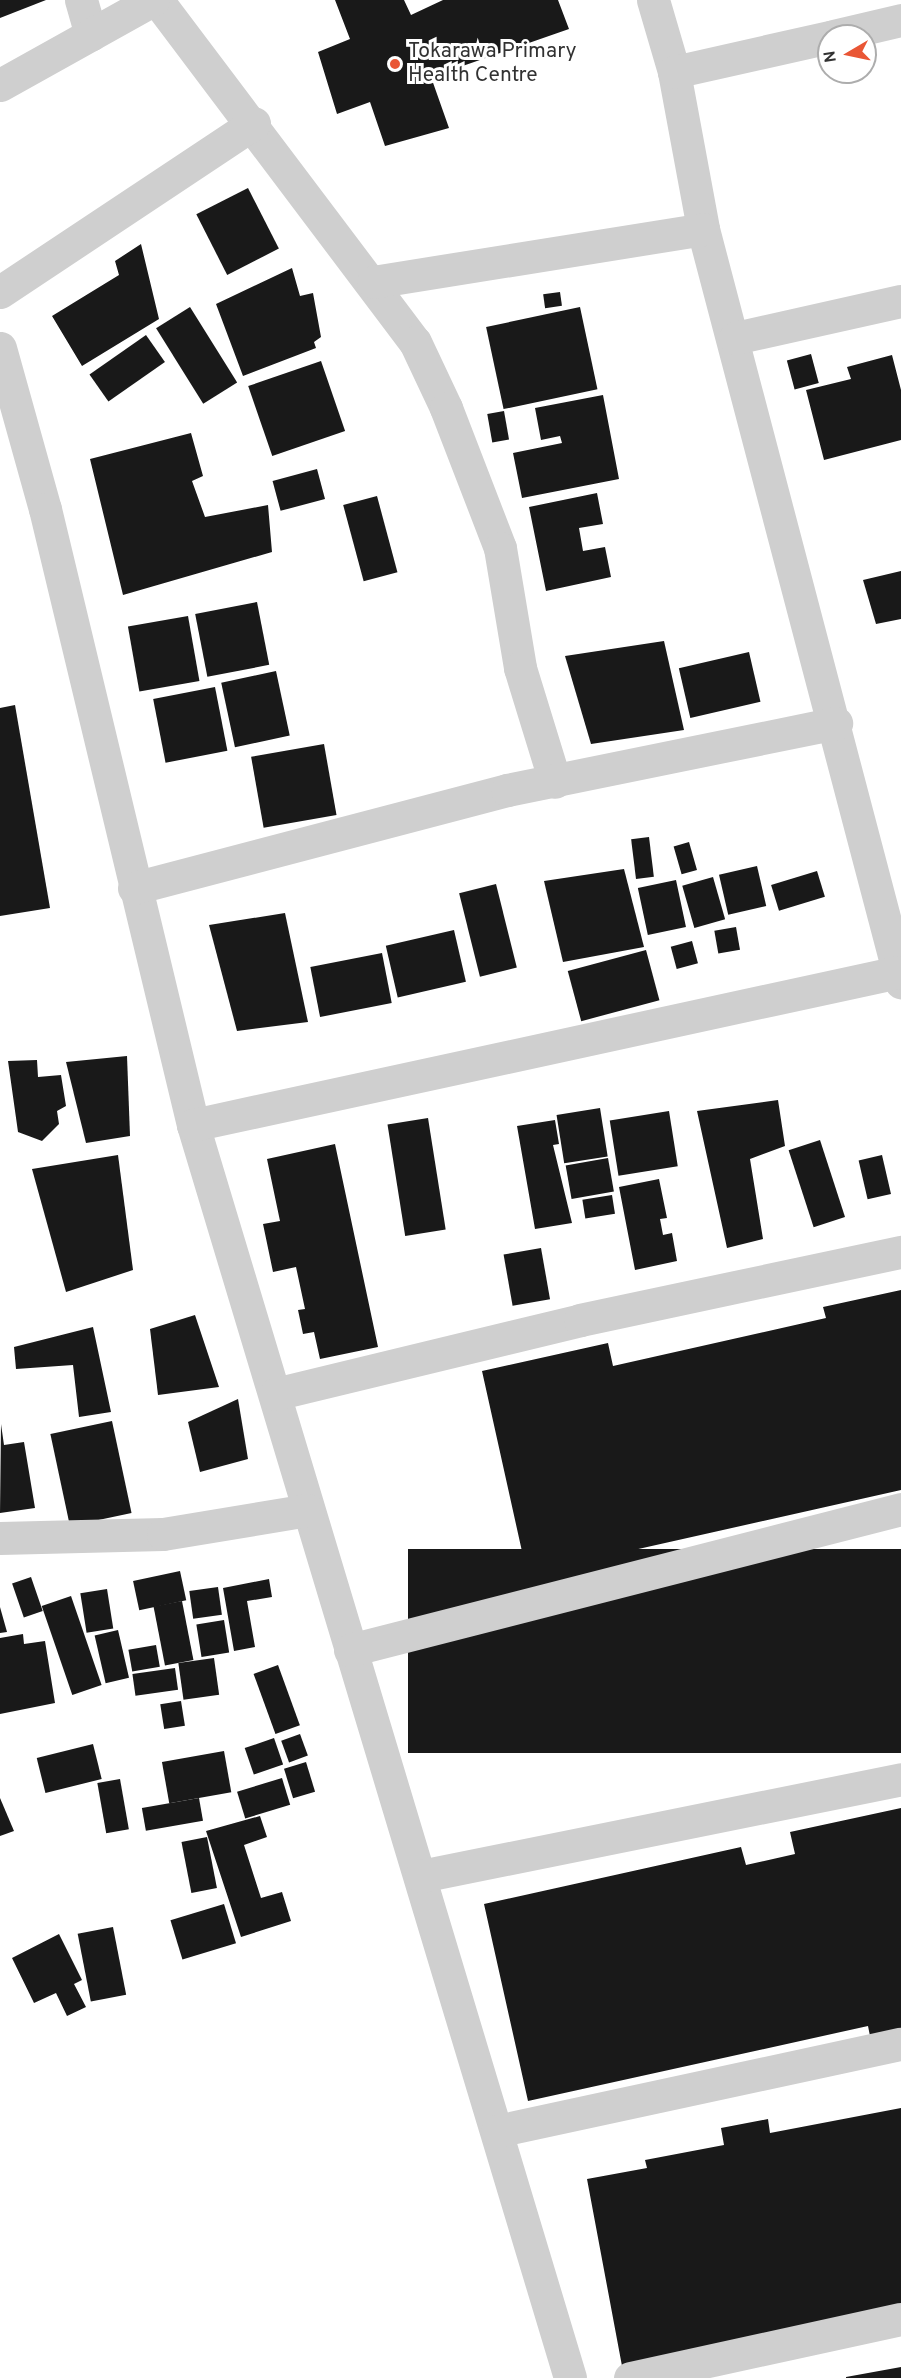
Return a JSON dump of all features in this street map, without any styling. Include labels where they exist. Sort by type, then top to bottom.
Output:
[{"type":"street","points":[[81,0],[91,35]]},
{"type":"street","points":[[0,84],[155,0],[254,123],[415,342],[446,408],[500,548],[520,668],[555,782]]},
{"type":"street","points":[[193,1125],[900,977],[735,338],[703,229],[674,72],[653,0]]},
{"type":"street","points":[[877,25],[901,20]]},
{"type":"street","points":[[674,72],[817,39]]},
{"type":"street","points":[[0,291],[254,123]]},
{"type":"street","points":[[373,282],[703,229]]},
{"type":"street","points":[[735,338],[901,301]]},
{"type":"street","points":[[0,348],[8,397],[193,1125],[350,1650],[421,1876],[570,2378]]},
{"type":"street","points":[[134,888],[555,782],[836,723]]},
{"type":"street","points":[[275,1394],[580,1320],[901,1252]]},
{"type":"street","points":[[0,1538],[163,1534],[308,1509]]},
{"type":"street","points":[[350,1650],[901,1509]]},
{"type":"street","points":[[421,1876],[901,1779]]},
{"type":"street","points":[[497,2131],[901,2044]]},
{"type":"street","points":[[630,2378],[901,2319]]},
{"type":"building","points":[[0,0],[46,0],[0,18]]},
{"type":"building","name":"Tokarawa Primary Health Centre","points":[[335,0],[404,0],[411,15],[443,0],[558,0],[569,29],[431,77],[449,128],[385,146],[370,102],[337,114],[318,52],[350,39]]},
{"type":"building","points":[[248,188],[279,249],[227,275],[196,214]]},
{"type":"building","points":[[141,244],[159,319],[82,366],[52,316],[119,275],[115,261]]},
{"type":"building","points":[[292,268],[300,296],[313,293],[321,337],[314,342],[316,348],[243,376],[216,304]]},
{"type":"building","points":[[560,292],[562,306],[545,308],[543,294]]},
{"type":"building","points":[[190,307],[237,382],[203,404],[156,328]]},
{"type":"building","points":[[580,307],[597,389],[504,409],[486,327]]},
{"type":"building","points":[[146,335],[165,362],[108,402],[89,375]]},
{"type":"building","points":[[811,354],[819,383],[795,389],[787,360]]},
{"type":"building","points":[[892,355],[901,390],[901,440],[824,460],[806,390],[851,379],[847,367]]},
{"type":"building","points":[[321,361],[345,431],[272,456],[248,386]]},
{"type":"building","points":[[603,395],[619,479],[522,498],[513,453],[562,443],[560,436],[541,440],[535,408]]},
{"type":"building","points":[[504,411],[509,440],[492,443],[487,414]]},
{"type":"building","points":[[191,433],[203,476],[192,481],[205,517],[268,505],[272,552],[123,595],[90,459]]},
{"type":"building","points":[[317,469],[325,499],[281,511],[273,481]]},
{"type":"building","points":[[597,493],[603,524],[579,528],[583,551],[605,547],[611,577],[546,591],[529,507]]},
{"type":"building","points":[[377,496],[397,572],[364,581],[343,505]]},
{"type":"building","points":[[901,571],[901,619],[876,624],[863,580]]},
{"type":"building","points":[[257,602],[269,665],[207,677],[195,614]]},
{"type":"building","points":[[188,616],[199,681],[139,692],[128,627]]},
{"type":"building","points":[[664,641],[684,730],[591,744],[565,656]]},
{"type":"building","points":[[749,652],[760,702],[690,718],[679,668]]},
{"type":"building","points":[[276,671],[290,736],[235,747],[221,683]]},
{"type":"building","points":[[215,687],[227,751],[166,763],[153,699]]},
{"type":"building","points":[[15,705],[50,908],[0,916],[0,708]]},
{"type":"building","points":[[324,744],[337,815],[264,828],[251,757]]},
{"type":"building","points":[[649,837],[654,877],[636,879],[631,839]]},
{"type":"building","points":[[689,842],[697,870],[682,874],[674,846]]},
{"type":"building","points":[[757,866],[766,906],[728,915],[719,875]]},
{"type":"building","points":[[624,869],[644,947],[563,962],[544,881]]},
{"type":"building","points":[[817,871],[825,897],[779,911],[771,885]]},
{"type":"building","points":[[713,877],[725,919],[694,928],[682,886]]},
{"type":"building","points":[[676,880],[686,927],[648,935],[638,888]]},
{"type":"building","points":[[496,884],[517,967],[480,977],[459,893]]},
{"type":"building","points":[[285,913],[308,1022],[237,1031],[209,925]]},
{"type":"building","points":[[736,927],[740,950],[718,953],[714,931]]},
{"type":"building","points":[[454,930],[466,982],[398,997],[386,946]]},
{"type":"building","points":[[692,941],[698,963],[677,969],[671,947]]},
{"type":"building","points":[[646,950],[659,1000],[581,1021],[568,971]]},
{"type":"building","points":[[382,953],[392,1003],[320,1017],[310,967]]},
{"type":"building","points":[[127,1056],[130,1136],[86,1143],[66,1062]]},
{"type":"building","points":[[37,1060],[38,1077],[61,1075],[66,1106],[57,1111],[59,1124],[42,1141],[18,1132],[8,1061]]},
{"type":"building","points":[[778,1100],[785,1146],[750,1159],[763,1239],[727,1248],[697,1111]]},
{"type":"building","points":[[600,1108],[608,1156],[564,1163],[557,1115]]},
{"type":"building","points":[[669,1111],[678,1166],[618,1176],[610,1120]]},
{"type":"building","points":[[428,1118],[446,1230],[405,1236],[388,1124]]},
{"type":"building","points":[[555,1120],[559,1144],[553,1145],[572,1223],[535,1229],[517,1126]]},
{"type":"building","points":[[820,1140],[845,1217],[814,1227],[789,1150]]},
{"type":"building","points":[[335,1144],[378,1347],[320,1359],[314,1332],[303,1334],[298,1310],[305,1309],[296,1267],[273,1272],[263,1224],[280,1221],[267,1159]]},
{"type":"building","points":[[118,1155],[133,1270],[66,1292],[32,1169]]},
{"type":"building","points":[[882,1155],[891,1194],[868,1199],[859,1160]]},
{"type":"building","points":[[608,1158],[614,1191],[572,1199],[566,1165]]},
{"type":"building","points":[[659,1179],[667,1218],[660,1219],[663,1235],[672,1233],[677,1261],[635,1270],[619,1187]]},
{"type":"building","points":[[612,1195],[615,1214],[585,1218],[582,1200]]},
{"type":"building","points":[[541,1248],[550,1299],[513,1306],[504,1255]]},
{"type":"building","points":[[901,1290],[901,1490],[527,1574],[482,1371],[608,1343],[613,1366],[826,1318],[823,1307]]},
{"type":"building","points":[[195,1315],[219,1387],[158,1395],[150,1329]]},
{"type":"building","points":[[93,1327],[111,1412],[79,1417],[73,1365],[16,1369],[14,1347]]},
{"type":"building","points":[[238,1399],[248,1459],[200,1472],[188,1422]]},
{"type":"building","points":[[112,1421],[132,1513],[70,1526],[50,1434]]},
{"type":"building","points":[[1,1424],[4,1445],[24,1442],[35,1508],[0,1513]]},
{"type":"building","points":[[408,1549],[901,1549],[901,1753],[408,1753]]},
{"type":"building","points":[[180,1571],[186,1600],[139,1610],[133,1581]]},
{"type":"building","points":[[31,1577],[43,1611],[24,1618],[12,1584]]},
{"type":"building","points":[[269,1579],[272,1597],[247,1601],[255,1647],[234,1651],[223,1588]]},
{"type":"building","points":[[218,1587],[222,1615],[193,1619],[189,1591]]},
{"type":"building","points":[[107,1589],[113,1629],[87,1633],[80,1593]]},
{"type":"building","points":[[71,1596],[102,1685],[72,1695],[42,1606]]},
{"type":"building","points":[[182,1601],[193,1660],[165,1665],[154,1607]]},
{"type":"building","points":[[0,1607],[7,1632],[0,1633]]},
{"type":"building","points":[[224,1620],[229,1653],[202,1657],[196,1624]]},
{"type":"building","points":[[118,1630],[129,1678],[106,1683],[95,1635]]},
{"type":"building","points":[[23,1634],[24,1644],[45,1641],[55,1703],[0,1714],[0,1638]]},
{"type":"building","points":[[156,1645],[160,1667],[132,1672],[128,1650]]},
{"type":"building","points":[[214,1658],[219,1695],[183,1700],[178,1663]]},
{"type":"building","points":[[278,1665],[300,1725],[275,1734],[254,1674]]},
{"type":"building","points":[[175,1668],[178,1690],[135,1696],[132,1674]]},
{"type":"building","points":[[181,1701],[185,1726],[164,1729],[160,1704]]},
{"type":"building","points":[[300,1734],[308,1756],[289,1762],[281,1741]]},
{"type":"building","points":[[274,1738],[283,1764],[254,1775],[245,1748]]},
{"type":"building","points":[[93,1744],[102,1779],[45,1793],[37,1758]]},
{"type":"building","points":[[224,1751],[231,1792],[169,1803],[162,1762]]},
{"type":"building","points":[[306,1762],[315,1792],[293,1798],[284,1769]]},
{"type":"building","points":[[282,1778],[290,1805],[245,1819],[237,1792]]},
{"type":"building","points":[[120,1779],[129,1829],[106,1833],[97,1783]]},
{"type":"building","points":[[0,1798],[14,1831],[0,1836]]},
{"type":"building","points":[[199,1798],[203,1821],[146,1831],[142,1808]]},
{"type":"building","points":[[901,1808],[901,2039],[872,2046],[868,2026],[528,2101],[484,1904],[741,1847],[746,1865],[795,1854],[790,1832]]},
{"type":"building","points":[[260,1816],[267,1837],[244,1845],[261,1898],[282,1892],[291,1921],[241,1937],[206,1831]]},
{"type":"building","points":[[207,1837],[217,1888],[191,1893],[181,1842]]},
{"type":"building","points":[[224,1904],[236,1943],[182,1960],[170,1920]]},
{"type":"building","points":[[113,1927],[126,1995],[91,2002],[78,1934]]},
{"type":"building","points":[[59,1934],[82,1980],[74,1984],[86,2007],[67,2016],[56,1993],[34,2003],[12,1958]]},
{"type":"building","points":[[901,2108],[901,2313],[622,2366],[587,2179],[647,2168],[645,2160],[724,2145],[721,2128],[768,2119],[770,2133]]},
{"type":"building","points":[[901,2367],[901,2378],[846,2378],[846,2377]]},
{"type":"place","name":"Tokarawa Primary Health Centre","points":[[395,64]]}]
